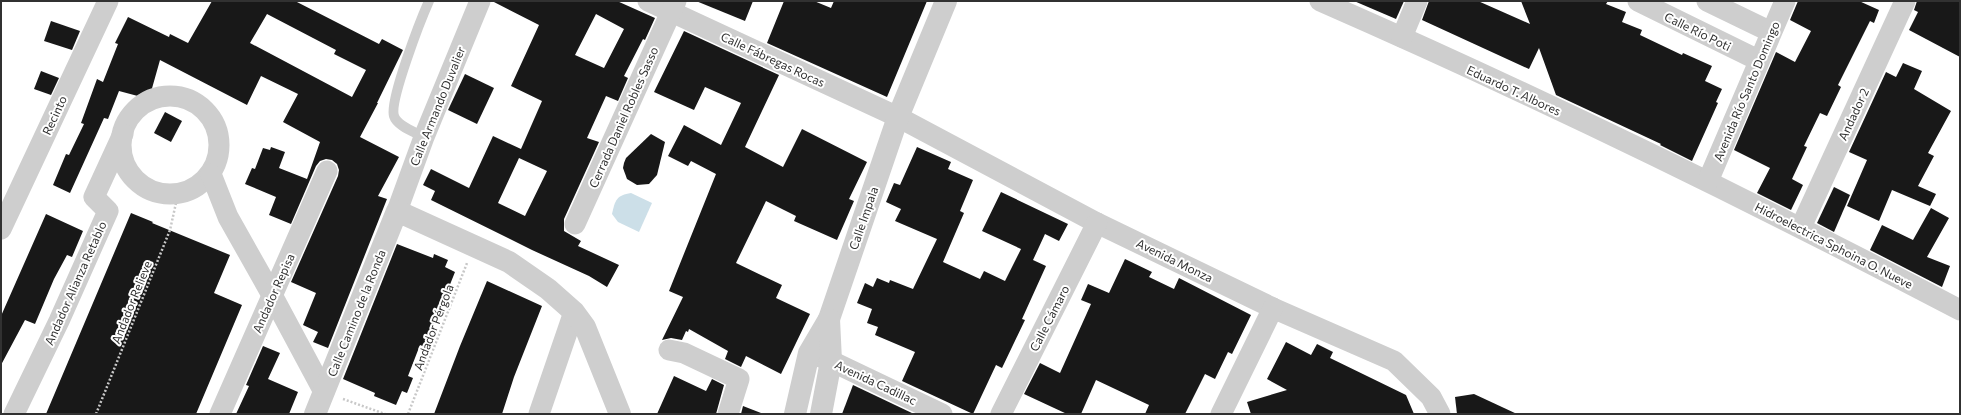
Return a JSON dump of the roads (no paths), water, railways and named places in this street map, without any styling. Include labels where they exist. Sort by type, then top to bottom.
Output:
[{"type":"street","name":"Recinto","points":[[1,229],[108,1]]},
{"type":"street","name":"Calle Armando Duvalier","points":[[397,211],[424,137],[480,1]]},
{"type":"street","name":"Calle Fábregas Rocas","points":[[648,1],[674,6],[898,118]]},
{"type":"street","name":"Calle Impala","points":[[795,414],[809,353],[829,318],[898,118],[946,1]]},
{"type":"street","name":"Eduardo T. Albores","points":[[1320,1],[1402,37],[1708,181]]},
{"type":"street","points":[[1402,37],[1417,1]]},
{"type":"street","name":"Calle Río Poti","points":[[1638,1],[1758,60]]},
{"type":"street","points":[[1707,1],[1771,32]]},
{"type":"street","name":"Avenida Río Santo Domingo","points":[[1708,181],[1758,60],[1785,1]]},
{"type":"street","name":"Andador 2","points":[[1801,227],[1905,1]]},
{"type":"street","name":"Cerrada Daniel Robles Sasso","points":[[575,224],[674,6]]},
{"type":"street","points":[[170,96],[187,99],[197,104],[209,115],[217,130],[220,147],[218,158],[211,174],[194,189],[178,194],[157,193],[141,185],[131,175],[122,151],[123,134],[130,118],[138,109],[152,100],[170,96]]},
{"type":"street","name":"Avenida Monza","points":[[898,118],[1097,222],[1273,308],[1394,361],[1431,397],[1440,414]]},
{"type":"street","name":"Andador Alianza Retablo","points":[[14,414],[59,321],[108,211],[94,198],[123,134]]},
{"type":"street","name":"Andador Repisa","points":[[220,414],[327,171]]},
{"type":"street","points":[[211,174],[228,216],[324,392]]},
{"type":"street","name":"Hidroelectrica Sphoina O. Nueve","points":[[1708,181],[1801,227],[1960,310]]},
{"type":"street","points":[[397,211],[509,262],[548,289],[574,312],[585,327],[620,414]]},
{"type":"street","name":"Calle Camino de la Ronda","points":[[315,414],[397,211]]},
{"type":"street","name":"Calle Cámaro","points":[[1001,414],[1097,222]]},
{"type":"street","points":[[1221,414],[1273,308]]},
{"type":"street","points":[[539,414],[574,312]]},
{"type":"street","name":"Calle Impala","points":[[821,414],[831,361],[829,318]]},
{"type":"street","points":[[669,350],[684,353],[739,379],[728,414]]},
{"type":"street","name":"Avenida Cadillac","points":[[809,353],[831,361],[942,414]]},
{"type":"lane","points":[[424,137],[400,124],[394,117],[393,110],[413,41],[429,1]]}]
